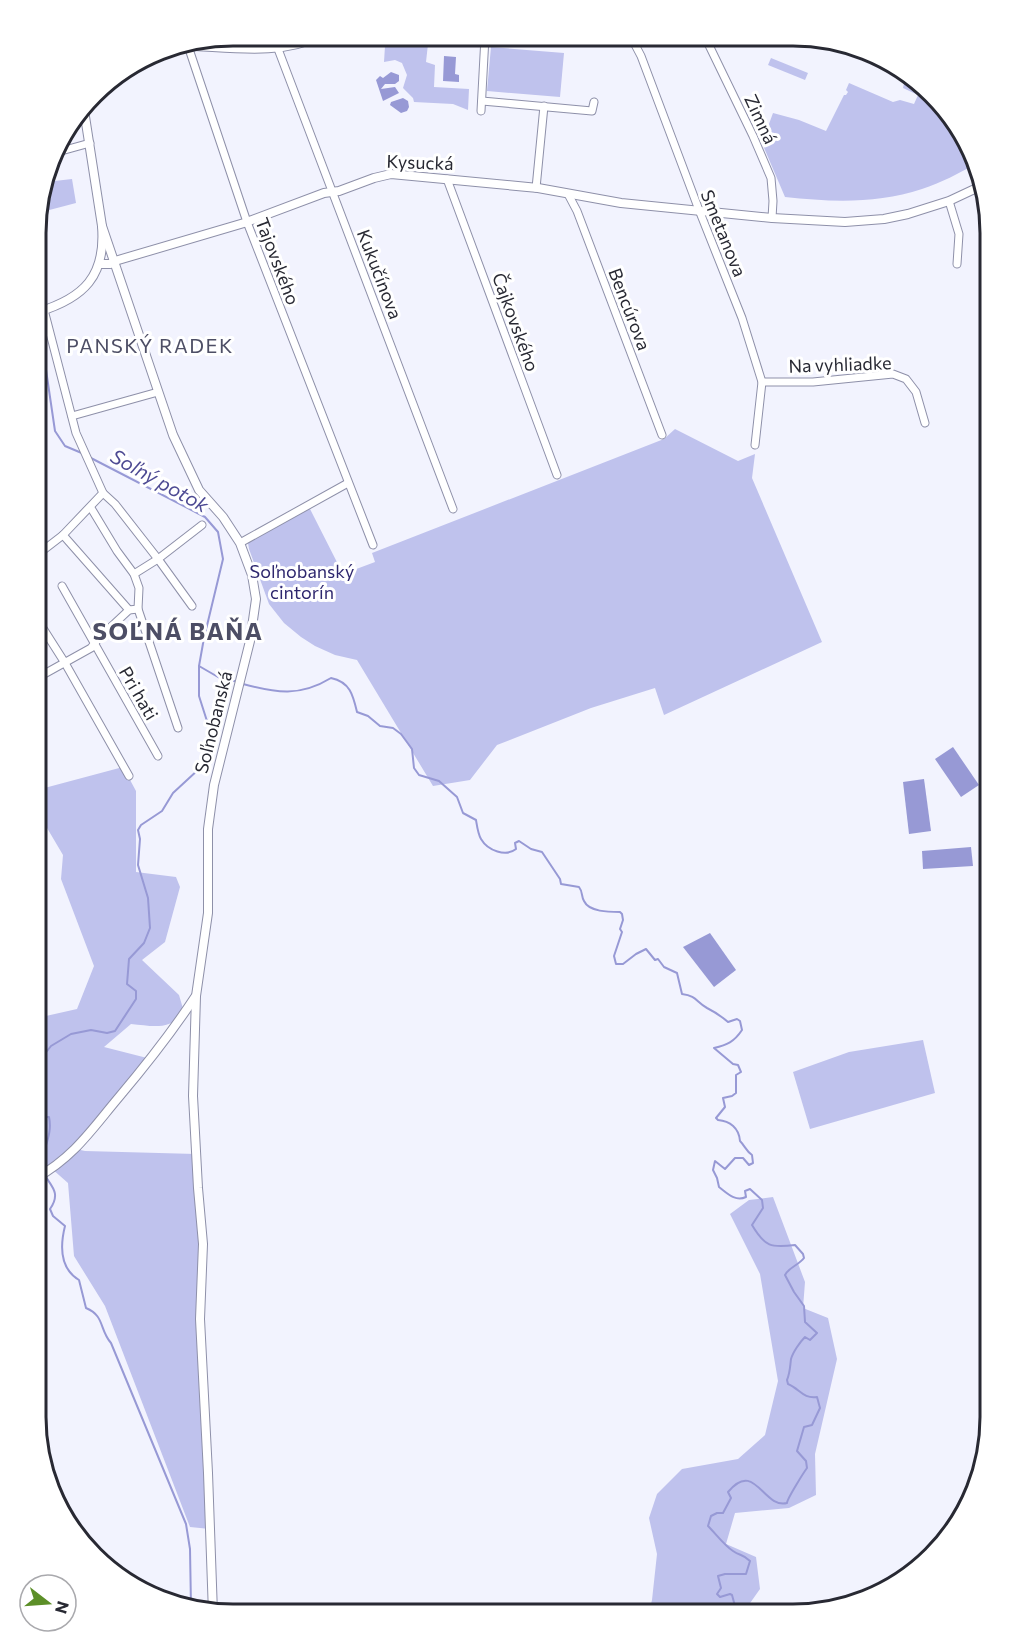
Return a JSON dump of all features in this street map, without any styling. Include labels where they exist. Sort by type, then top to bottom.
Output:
[{"type":"street","name":"Smetanova","points":[[636,46],[742,318],[762,382],[755,445]]},
{"type":"street","name":"Zimná","points":[[709,46],[771,178],[772,218]]},
{"type":"street","points":[[220,47],[278,49],[287,47]]},
{"type":"street","points":[[481,111],[485,47]]},
{"type":"street","name":"Kukučínova","points":[[278,49],[453,509]]},
{"type":"street","name":"Tajovského","points":[[187,52],[247,222],[373,545]]},
{"type":"street","points":[[482,101],[592,111],[594,102]]},
{"type":"street","points":[[536,188],[544,106]]},
{"type":"street","points":[[46,309],[71,299],[81,291],[94,275],[100,261],[103,242],[102,226],[86,119]]},
{"type":"street","points":[[67,150],[90,143]]},
{"type":"street","name":"Kysucká","points":[[115,261],[247,222],[324,193],[339,191],[392,174],[536,188],[611,202],[772,218],[845,222],[884,219],[908,214],[949,201],[974,189]]},
{"type":"street","name":"Čajkovského","points":[[447,179],[557,475]]},
{"type":"street","name":"Bencúrova","points":[[568,194],[577,211],[662,435]]},
{"type":"street","points":[[949,201],[959,234],[957,264]]},
{"type":"street","name":"Soľnobanská","points":[[102,226],[173,435],[199,490],[223,517],[240,543],[252,575],[256,608],[214,785],[208,829],[208,905],[196,996],[193,1096],[198,1197],[203,1244],[200,1318],[213,1603]]},
{"type":"street","points":[[100,261],[115,261]]},
{"type":"street","points":[[46,331],[84,452],[103,493],[115,504],[192,606]]},
{"type":"street","name":"Na vyhliadke","points":[[762,382],[813,382],[893,374],[906,379],[916,392],[925,423]]},
{"type":"street","points":[[72,416],[158,392]]},
{"type":"street","points":[[240,543],[348,483]]},
{"type":"street","points":[[46,548],[91,508],[103,493]]},
{"type":"street","name":"Pri hati","points":[[91,508],[117,552],[134,574],[139,588],[138,609],[178,728]]},
{"type":"street","points":[[134,574],[158,559],[202,525]]},
{"type":"street","points":[[63,534],[129,610]]},
{"type":"street","name":"Pri hati","points":[[62,586],[158,756]]},
{"type":"street","points":[[46,673],[91,648],[129,610],[138,609]]},
{"type":"street","points":[[46,633],[129,776]]},
{"type":"street","points":[[46,1173],[61,1163],[84,1140],[156,1052],[196,996]]},
{"type":"green space","points":[[385,47],[428,47],[426,62],[435,65],[434,87],[469,89],[468,110],[453,104],[414,102],[403,88],[407,75],[402,63],[395,60],[384,62]]},
{"type":"green space","points":[[491,47],[564,53],[560,97],[487,91]]},
{"type":"green space","points":[[771,58],[808,73],[805,80],[768,65]]},
{"type":"green space","points":[[849,83],[893,102],[900,100],[914,104],[918,95],[941,120],[955,140],[968,168],[929,187],[888,197],[837,201],[785,197],[762,143],[773,113],[826,131],[844,95],[848,92],[846,90]]},
{"type":"green space","points":[[904,84],[918,95],[903,88]]},
{"type":"green space","points":[[72,179],[76,203],[48,210],[54,181]]},
{"type":"green space","name":"Soľnobanský cintorín","points":[[675,429],[738,461],[755,454],[752,478],[822,642],[664,715],[655,688],[591,708],[497,745],[470,780],[433,786],[357,660],[335,655],[315,646],[284,623],[269,604],[249,549],[248,543],[309,507],[343,574],[375,562],[372,553],[664,439]]},
{"type":"green space","points":[[123,767],[136,791],[136,872],[176,877],[180,887],[165,942],[142,960],[179,995],[184,1012],[167,1025],[131,1024],[104,1047],[151,1059],[76,1149],[196,1154],[203,1264],[210,1529],[190,1527],[105,1306],[74,1256],[68,1183],[51,1168],[46,1171],[46,1016],[77,1009],[94,966],[61,879],[63,855],[46,826],[46,788]]},
{"type":"green space","points":[[923,1040],[935,1093],[810,1129],[793,1072],[849,1052]]},
{"type":"green space","points":[[773,1197],[805,1282],[803,1308],[828,1318],[837,1359],[815,1454],[816,1495],[789,1508],[735,1513],[726,1544],[756,1557],[760,1589],[749,1604],[651,1604],[657,1554],[649,1518],[657,1494],[682,1469],[738,1459],[765,1435],[778,1381],[760,1274],[730,1214],[749,1200]]},
{"type":"shaded area","points":[[444,56],[456,57],[455,74],[459,75],[459,82],[443,81]]},
{"type":"shaded area","points":[[391,72],[399,75],[399,81],[395,84],[385,84],[381,89],[395,87],[399,93],[383,101],[376,80]]},
{"type":"shaded area","points":[[403,98],[408,101],[409,107],[407,111],[401,113],[390,105],[391,102]]},
{"type":"shaded area","points":[[953,747],[979,785],[961,797],[935,759]]},
{"type":"shaded area","points":[[924,779],[931,831],[909,834],[903,782]]},
{"type":"shaded area","points":[[971,847],[973,866],[923,869],[922,851]]},
{"type":"shaded area","points":[[710,933],[736,970],[714,987],[683,947]]},
{"type":"waterway","name":"Soľný potok","points":[[46,370],[55,431],[65,446],[84,454]]},
{"type":"waterway","name":"Soľný potok","points":[[46,1052],[51,1046],[71,1034],[91,1030],[107,1033],[115,1031],[136,999],[136,991],[127,984],[129,959],[144,943],[150,928],[148,898],[138,865],[140,839],[138,830],[141,825],[162,811],[173,793],[199,769],[213,740],[199,696],[199,666],[223,559],[218,532],[205,517],[89,457]]},
{"type":"waterway","points":[[199,666],[218,677],[238,682]]},
{"type":"waterway","points":[[243,684],[266,690],[288,692],[309,688],[331,678],[343,683],[350,690],[357,712],[368,716],[380,726],[393,728],[401,734],[412,749],[414,768],[419,775],[439,781],[457,797],[463,813],[476,820],[480,837],[488,847],[502,853],[516,849],[515,843],[519,841],[531,849],[542,852],[561,884],[579,887],[587,905],[595,909],[622,914],[620,929],[622,932],[614,956],[616,964],[623,964],[646,949],[664,967],[677,973],[682,994],[694,998],[728,1022],[737,1019],[740,1021],[742,1030],[736,1037],[714,1048],[733,1064],[738,1065],[741,1072],[736,1075],[736,1093],[723,1098],[725,1107],[716,1118],[736,1129],[740,1141],[752,1155],[753,1163],[749,1165],[743,1158],[735,1158],[725,1169],[715,1161],[713,1170],[719,1187],[731,1196],[746,1197],[745,1191],[750,1189],[762,1200],[763,1208],[752,1225],[765,1242],[774,1246],[795,1245],[803,1254],[804,1258],[785,1275],[804,1306],[805,1322],[817,1333],[810,1340],[805,1337],[793,1353],[787,1380],[788,1384],[805,1395],[817,1397],[820,1408],[812,1425],[804,1427],[797,1451],[806,1461],[807,1468],[787,1503],[779,1503],[771,1499],[759,1487],[745,1481],[737,1483],[728,1492],[731,1498],[723,1513],[711,1516],[708,1526],[730,1549],[750,1561],[746,1574],[718,1576],[721,1588],[717,1594],[720,1597],[732,1595],[734,1604]]},
{"type":"waterway","points":[[46,1117],[49,1117],[50,1124],[46,1146]]},
{"type":"waterway","points":[[46,1178],[55,1196],[50,1209],[53,1216],[65,1226],[62,1241],[64,1263],[72,1275],[79,1280],[86,1308],[99,1319],[111,1343],[186,1524],[190,1549],[191,1599]]},
{"type":"district","name":"PANSKÝ RADEK","points":[[150,345]]},
{"type":"district","name":"SOĽNÁ BAŇA","points":[[178,630]]}]
